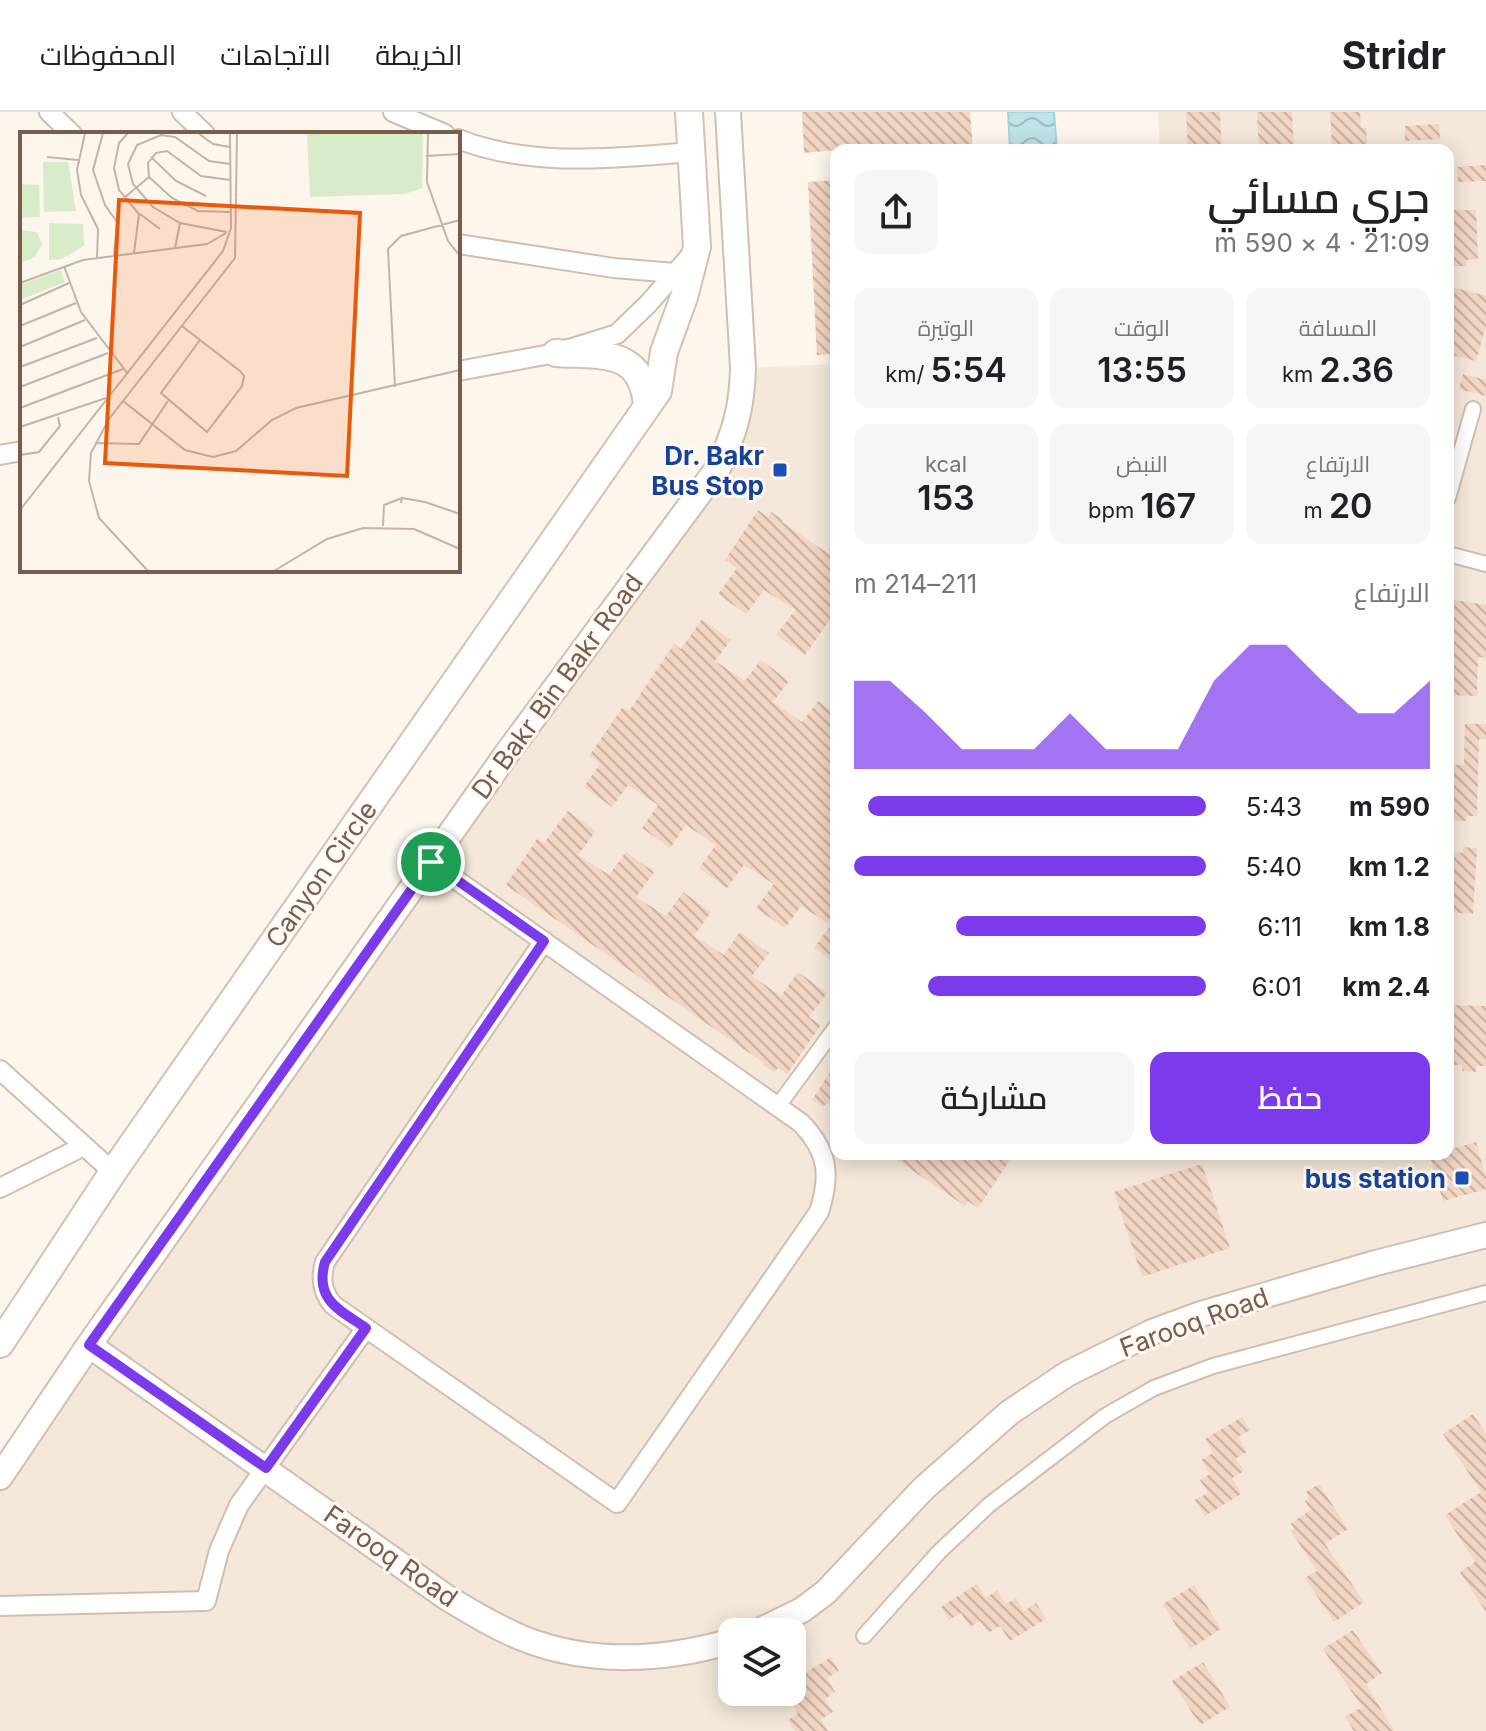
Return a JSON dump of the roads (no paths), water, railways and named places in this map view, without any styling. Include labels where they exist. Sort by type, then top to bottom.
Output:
[{"type":"main road","name":"Canyon Circle","points":[[2,1338],[113,1172],[658,391],[663,359],[697,247],[689,112]]},
{"type":"main road","points":[[556,353],[663,359]]},
{"type":"main road","points":[[612,357],[633,366],[643,383],[647,407]]},
{"type":"street","points":[[49,112],[70,132]]},
{"type":"street","points":[[182,112],[203,132]]},
{"type":"street","points":[[393,112],[440,132]]},
{"type":"street","name":"Dr Bakr Bin Bakr Road","points":[[0,1477],[89,1345],[508,752],[718,468],[734,433],[742,402],[743,368],[728,112]]},
{"type":"street","points":[[460,140],[489,151],[582,160],[691,152]]},
{"type":"street","points":[[460,244],[614,268],[675,273]]},
{"type":"street","points":[[460,371],[556,353],[617,334],[648,304],[697,247]]},
{"type":"street","points":[[1454,477],[1473,409]]},
{"type":"street","points":[[0,455],[20,451]]},
{"type":"street","points":[[1454,556],[1486,564]]},
{"type":"street","points":[[431,862],[544,941],[778,1106],[801,1123],[815,1137],[823,1153],[825,1193],[819,1212],[617,1503],[333,1305],[325,1296],[322,1283],[325,1262],[544,941]]},
{"type":"street","points":[[778,1106],[830,1035]]},
{"type":"street","points":[[0,1070],[113,1172]]},
{"type":"street","points":[[0,1188],[84,1146]]},
{"type":"street","name":"Farooq Road","points":[[786,1618],[826,1592],[923,1489],[1009,1413],[1060,1378],[1152,1332],[1201,1314],[1372,1264],[1486,1235]]},
{"type":"street","points":[[864,1636],[939,1552],[989,1505],[1105,1416],[1154,1388],[1213,1366],[1486,1293]]},
{"type":"street","points":[[0,1606],[206,1601],[227,1528],[239,1505],[366,1328]]},
{"type":"street","name":"Farooq Road","points":[[89,1345],[446,1597],[485,1621],[523,1639],[559,1648],[631,1658],[663,1657],[718,1644]]},
{"type":"water","points":[[1008,112],[1054,112],[1057,144],[1010,144]]},
{"type":"place","name":"Dr. Bakr Bus Stop","points":[[780,470]]},
{"type":"place","name":"bus station","points":[[1462,1178]]}]
